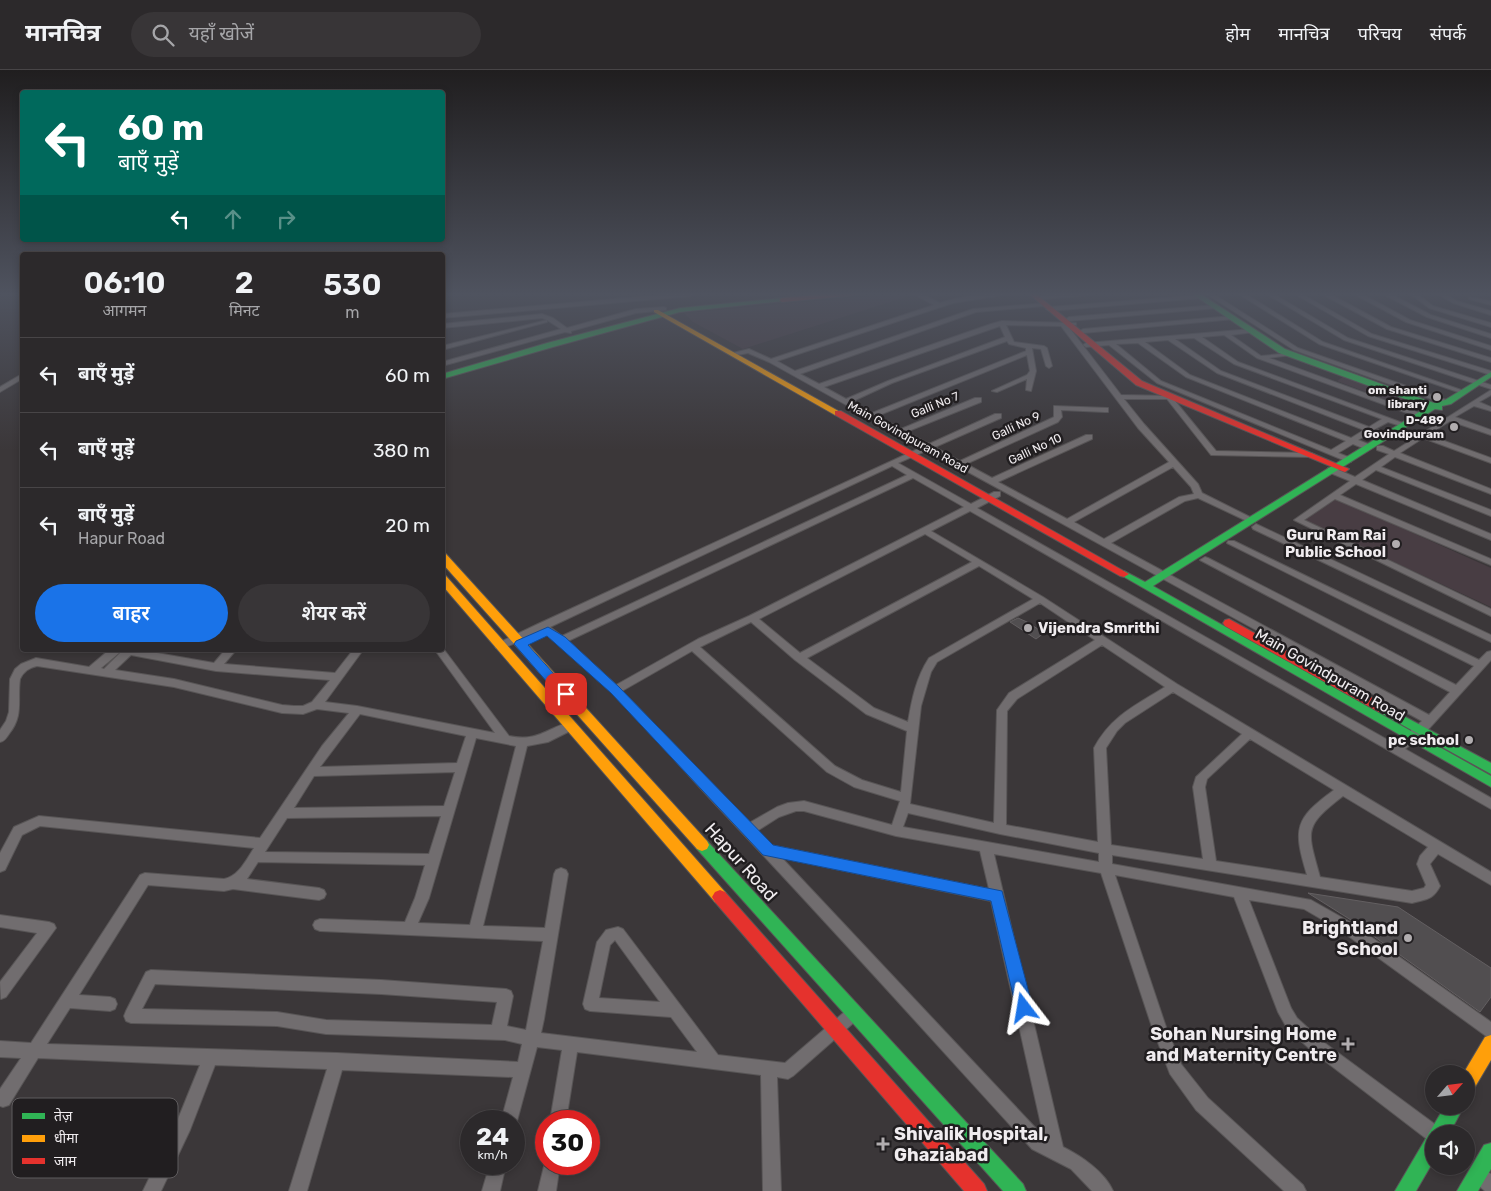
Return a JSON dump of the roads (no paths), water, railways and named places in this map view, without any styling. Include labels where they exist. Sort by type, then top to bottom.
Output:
[{"type":"street","points":[[445,363],[516,345]]},
{"type":"street","points":[[445,370],[526,345]]},
{"type":"street","points":[[445,376],[549,345]]},
{"type":"street","name":"Main Govindpuram Road","points":[[722,345],[920,453],[993,496],[1160,583],[1491,769]]},
{"type":"street","points":[[771,361],[818,345]]},
{"type":"street","points":[[794,374],[875,345]]},
{"type":"street","points":[[818,387],[938,345]]},
{"type":"street","points":[[844,402],[890,382],[990,345]]},
{"type":"street","points":[[1026,345],[1030,352],[1032,373],[1030,390]]},
{"type":"street","points":[[1028,345],[1044,348],[1049,366]]},
{"type":"street","points":[[1091,345],[1119,397],[1141,426],[1194,486],[1199,495],[1491,639]]},
{"type":"street","points":[[1092,345],[1136,381],[1170,397],[1342,467],[1380,448],[1443,408],[1491,374]]},
{"type":"street","points":[[1092,345],[1155,386],[1342,467]]},
{"type":"street","points":[[1113,345],[1159,382],[1332,453],[1355,480],[1491,537]]},
{"type":"street","points":[[1146,345],[1188,376],[1368,448]]},
{"type":"street","points":[[1180,345],[1219,372],[1386,436]]},
{"type":"street","points":[[1210,345],[1236,363],[1404,425]]},
{"type":"street","points":[[1242,345],[1259,357],[1421,415]]},
{"type":"street","points":[[1275,345],[1290,354],[1443,408]]},
{"type":"street","points":[[1281,345],[1443,408],[1491,433]]},
{"type":"street","points":[[1329,345],[1463,392]]},
{"type":"street","points":[[1365,345],[1491,387]]},
{"type":"street","points":[[1402,345],[1491,374]]},
{"type":"street","points":[[1444,345],[1491,360]]},
{"type":"street","points":[[736,353],[752,351],[771,361],[899,432],[920,453],[958,465],[992,482],[1104,543],[1160,583],[1429,720]]},
{"type":"street","points":[[870,416],[1030,352]]},
{"type":"street","points":[[1264,357],[1290,354]]},
{"type":"street","points":[[995,392],[1032,373]]},
{"type":"street","points":[[0,390],[20,377]]},
{"type":"street","points":[[0,383],[10,384]]},
{"type":"street","points":[[1160,583],[1421,415],[1443,408],[1474,403],[1491,392]]},
{"type":"street","points":[[1119,397],[1170,397]]},
{"type":"street","points":[[1170,397],[1214,452],[1311,455]]},
{"type":"street","name":"Galli No 7","points":[[899,432],[978,400]]},
{"type":"street","points":[[1474,403],[1491,408]]},
{"type":"street","name":"Galli No 9","points":[[958,465],[1054,420],[1058,417],[1058,408],[1105,410]]},
{"type":"street","points":[[1443,408],[1422,435],[1396,455],[1355,480],[1298,520],[1491,613]]},
{"type":"street","points":[[503,648],[998,416]]},
{"type":"street","points":[[1332,453],[1387,419]]},
{"type":"street","points":[[1422,435],[1491,461]]},
{"type":"street","name":"Galli No 10","points":[[992,482],[1089,437]]},
{"type":"street","points":[[1380,448],[1491,492]]},
{"type":"street","points":[[1066,523],[1174,463]]},
{"type":"street","points":[[895,464],[1491,804]]},
{"type":"street","points":[[1375,467],[1491,513]]},
{"type":"street","points":[[561,640],[913,475]]},
{"type":"street","points":[[1104,543],[1182,499],[1199,495]]},
{"type":"street","points":[[1333,495],[1491,562]]},
{"type":"street","points":[[615,690],[718,633],[752,618],[993,496]]},
{"type":"street","points":[[1160,583],[1232,543],[1254,523]]},
{"type":"street","points":[[924,530],[1040,600],[1342,790],[1438,846],[1491,880]]},
{"type":"street","points":[[1232,543],[1480,665]]},
{"type":"street","name":"Hapur Road","points":[[445,559],[1016,1191]]},
{"type":"street","points":[[1204,560],[1456,690]]},
{"type":"street","points":[[799,658],[978,562]]},
{"type":"street","points":[[445,581],[977,1191]]},
{"type":"street","name":"Main Govindpuram Road","points":[[1160,583],[1411,738],[1491,782]]},
{"type":"street","points":[[896,831],[905,803],[913,729],[922,677],[926,668],[933,660],[1040,600]]},
{"type":"street","points":[[752,618],[799,658],[870,711],[913,729]]},
{"type":"street","points":[[545,628],[561,640],[615,690],[768,850],[1038,1143],[1077,1163],[1104,1191]]},
{"type":"street","points":[[1000,829],[1002,710],[1013,696],[1102,640]]},
{"type":"street","points":[[694,647],[831,769],[858,784],[905,803],[1000,829],[1105,849],[1419,896],[1428,893],[1433,886],[1423,863],[1424,857],[1438,846]]},
{"type":"street","points":[[92,670],[114,652]]},
{"type":"street","points":[[106,673],[124,652]]},
{"type":"street","points":[[137,652],[216,667],[338,677]]},
{"type":"street","points":[[216,667],[229,652]]},
{"type":"street","points":[[0,738],[12,721],[14,676],[18,670],[36,662],[174,683],[300,712],[316,705],[357,652]]},
{"type":"street","points":[[441,652],[506,740]]},
{"type":"street","points":[[1396,750],[1420,730],[1491,654]]},
{"type":"street","points":[[1174,686],[1113,725],[1100,748],[1099,759],[1106,869],[1175,1069],[1202,1104],[1297,1191]]},
{"type":"street","points":[[316,705],[357,710],[522,743],[544,739],[570,726]]},
{"type":"street","points":[[3,1099],[145,879],[224,885],[233,883],[241,878],[326,749],[357,710]]},
{"type":"street","points":[[1210,865],[1199,787],[1206,772],[1250,733]]},
{"type":"street","points":[[409,928],[422,898],[472,734]]},
{"type":"street","points":[[475,932],[522,743]]},
{"type":"street","points":[[311,772],[462,767]]},
{"type":"street","points":[[1315,881],[1305,838],[1306,826],[1310,818],[1342,790]]},
{"type":"street","points":[[748,830],[784,809],[791,806],[804,806],[896,831],[1306,904],[1318,909],[1345,926],[1491,1031]]},
{"type":"street","points":[[284,812],[449,811]]},
{"type":"street","points":[[0,866],[18,831],[39,821],[263,844]]},
{"type":"street","points":[[986,848],[1056,1152]]},
{"type":"street","points":[[768,850],[997,896]]},
{"type":"street","points":[[254,857],[434,860]]},
{"type":"street","points":[[512,1110],[537,1019],[561,874]]},
{"type":"street","points":[[233,883],[319,894]]},
{"type":"street","points":[[1238,892],[1285,1012],[1292,1023],[1317,1046],[1425,1127]]},
{"type":"street","points":[[0,921],[49,928],[1,992]]},
{"type":"street","points":[[320,924],[551,935]]},
{"type":"street","points":[[676,1010],[590,1004],[604,942],[611,934],[618,933],[676,1010],[714,1062]]},
{"type":"street","points":[[498,1033],[506,996],[381,987],[151,977],[131,1016],[277,1019],[326,1026],[498,1033],[505,1033],[531,1039],[788,1071],[854,1013]]},
{"type":"street","points":[[68,1001],[110,1004]]},
{"type":"street","points":[[1475,1071],[1491,1043]]},
{"type":"street","points":[[560,1110],[571,1044]]},
{"type":"street","points":[[0,1049],[523,1070]]},
{"type":"street","points":[[178,1137],[210,1058]]},
{"type":"street","points":[[298,1191],[337,1062]]},
{"type":"street","points":[[768,1068],[772,1191]]},
{"type":"street","points":[[1467,1191],[1491,1152]]},
{"type":"street","points":[[1405,1191],[1425,1157]]},
{"type":"street","points":[[1478,1174],[1491,1185]]},
{"type":"street","points":[[491,1191],[495,1175]]},
{"type":"street","points":[[547,1191],[550,1175]]},
{"type":"street","points":[[152,1191],[158,1178]]},
{"type":"place","name":"om shanti library","points":[[1437,397]]},
{"type":"place","name":"D-489 Govindpuram","points":[[1454,427]]},
{"type":"place","name":"Guru Ram Rai Public School","points":[[1396,544]]},
{"type":"place","name":"Vijendra Smrithi","points":[[1028,628]]},
{"type":"place","name":"pc school","points":[[1469,740]]},
{"type":"place","name":"Brightland School","points":[[1408,938]]},
{"type":"place","name":"Sohan Nursing Home and Maternity Centre","points":[[1348,1044]]},
{"type":"place","name":"Shivalik Hospital, Ghaziabad","points":[[883,1144]]}]
